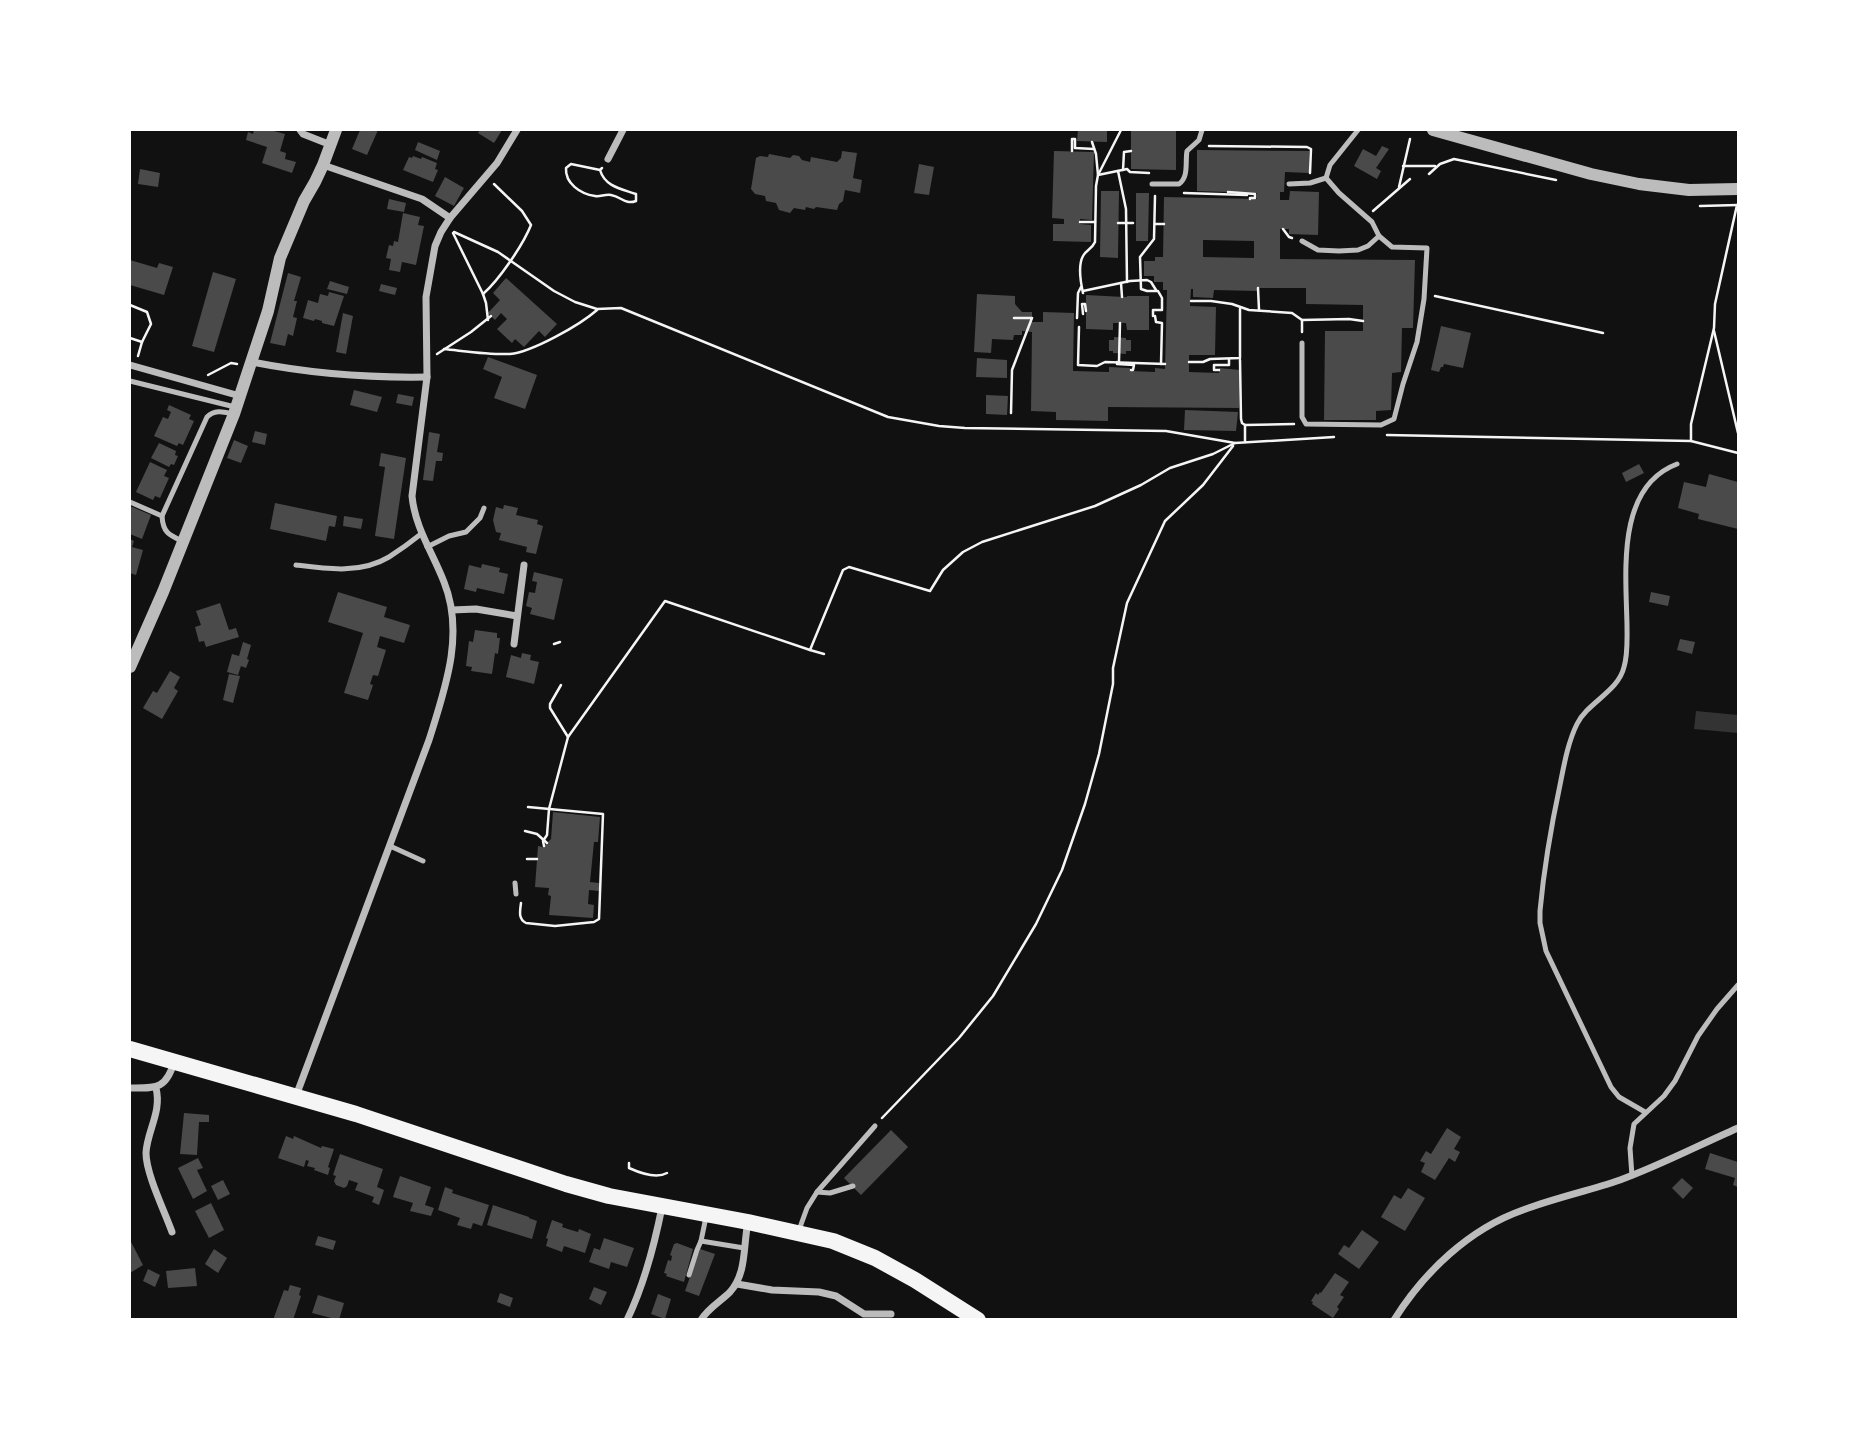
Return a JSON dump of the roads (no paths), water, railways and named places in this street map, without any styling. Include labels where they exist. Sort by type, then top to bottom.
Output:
[{"type":"main road","points":[[130,1049],[391,1125],[609,1196],[832,1241],[875,1258],[915,1279],[978,1320]]},
{"type":"street","points":[[300,130],[303,134],[331,145]]},
{"type":"street","points":[[130,667],[184,541],[237,406],[268,311],[280,258],[304,201],[316,182],[336,130]]},
{"type":"street","points":[[296,1096],[442,699],[453,645],[453,610],[441,574],[421,534],[412,496],[427,377],[426,297],[439,237],[450,218],[497,163],[517,130]]},
{"type":"street","points":[[608,159],[623,130]]},
{"type":"street","points":[[1433,130],[1591,174],[1639,184],[1689,190],[1738,189]]},
{"type":"street","points":[[323,165],[422,199],[450,218]]},
{"type":"street","points":[[130,365],[200,385],[237,406]]},
{"type":"street","points":[[251,365],[361,377],[427,377]]},
{"type":"street","points":[[514,644],[524,565]]},
{"type":"street","points":[[453,610],[476,609],[517,616]]},
{"type":"street","points":[[130,1088],[156,1088],[165,1081],[174,1061]]},
{"type":"street","points":[[156,1088],[157,1108],[146,1153],[150,1175],[172,1232]]},
{"type":"street","points":[[1394,1320],[1406,1301],[1436,1267],[1474,1234],[1521,1210],[1632,1176],[1738,1128]]},
{"type":"street","points":[[627,1320],[634,1306],[662,1206]]},
{"type":"street","points":[[701,1320],[705,1312],[728,1294],[737,1283],[742,1269],[748,1222]]},
{"type":"street","points":[[737,1283],[772,1290],[819,1292],[836,1296],[863,1317],[891,1314]]},
{"type":"lane","points":[[1152,184],[1182,182],[1187,151],[1199,140],[1202,130]]},
{"type":"lane","points":[[1326,178],[1330,165],[1358,130]]},
{"type":"lane","points":[[1289,184],[1310,183],[1326,178]]},
{"type":"lane","points":[[1302,343],[1302,417],[1306,424],[1381,425],[1394,419],[1417,341],[1427,248],[1392,247],[1379,236],[1372,222],[1326,178]]},
{"type":"lane","points":[[1302,241],[1318,250],[1358,250],[1368,246],[1379,236]]},
{"type":"lane","points":[[130,381],[237,406]]},
{"type":"lane","points":[[184,541],[169,535],[162,526],[162,516],[207,417],[211,413],[237,406]]},
{"type":"lane","points":[[1645,1112],[1619,1097],[1611,1087],[1546,951],[1540,911],[1549,834],[1574,731],[1582,716],[1614,685],[1625,666],[1626,558],[1629,529],[1636,504],[1643,489],[1653,478],[1663,469],[1676,464]]},
{"type":"lane","points":[[130,502],[162,516]]},
{"type":"lane","points":[[427,547],[449,536],[466,532],[480,518],[484,508]]},
{"type":"lane","points":[[296,565],[340,570],[374,564],[389,558],[421,534]]},
{"type":"lane","points":[[390,846],[423,861]]},
{"type":"lane","points":[[515,883],[516,894]]},
{"type":"lane","points":[[1632,1176],[1630,1148],[1634,1124],[1664,1096],[1698,1036],[1738,985]]},
{"type":"lane","points":[[798,1233],[807,1208],[817,1192],[875,1126]]},
{"type":"lane","points":[[817,1192],[830,1193],[853,1186]]},
{"type":"lane","points":[[689,1275],[702,1241],[706,1214]]},
{"type":"lane","points":[[702,1241],[744,1248]]}]
